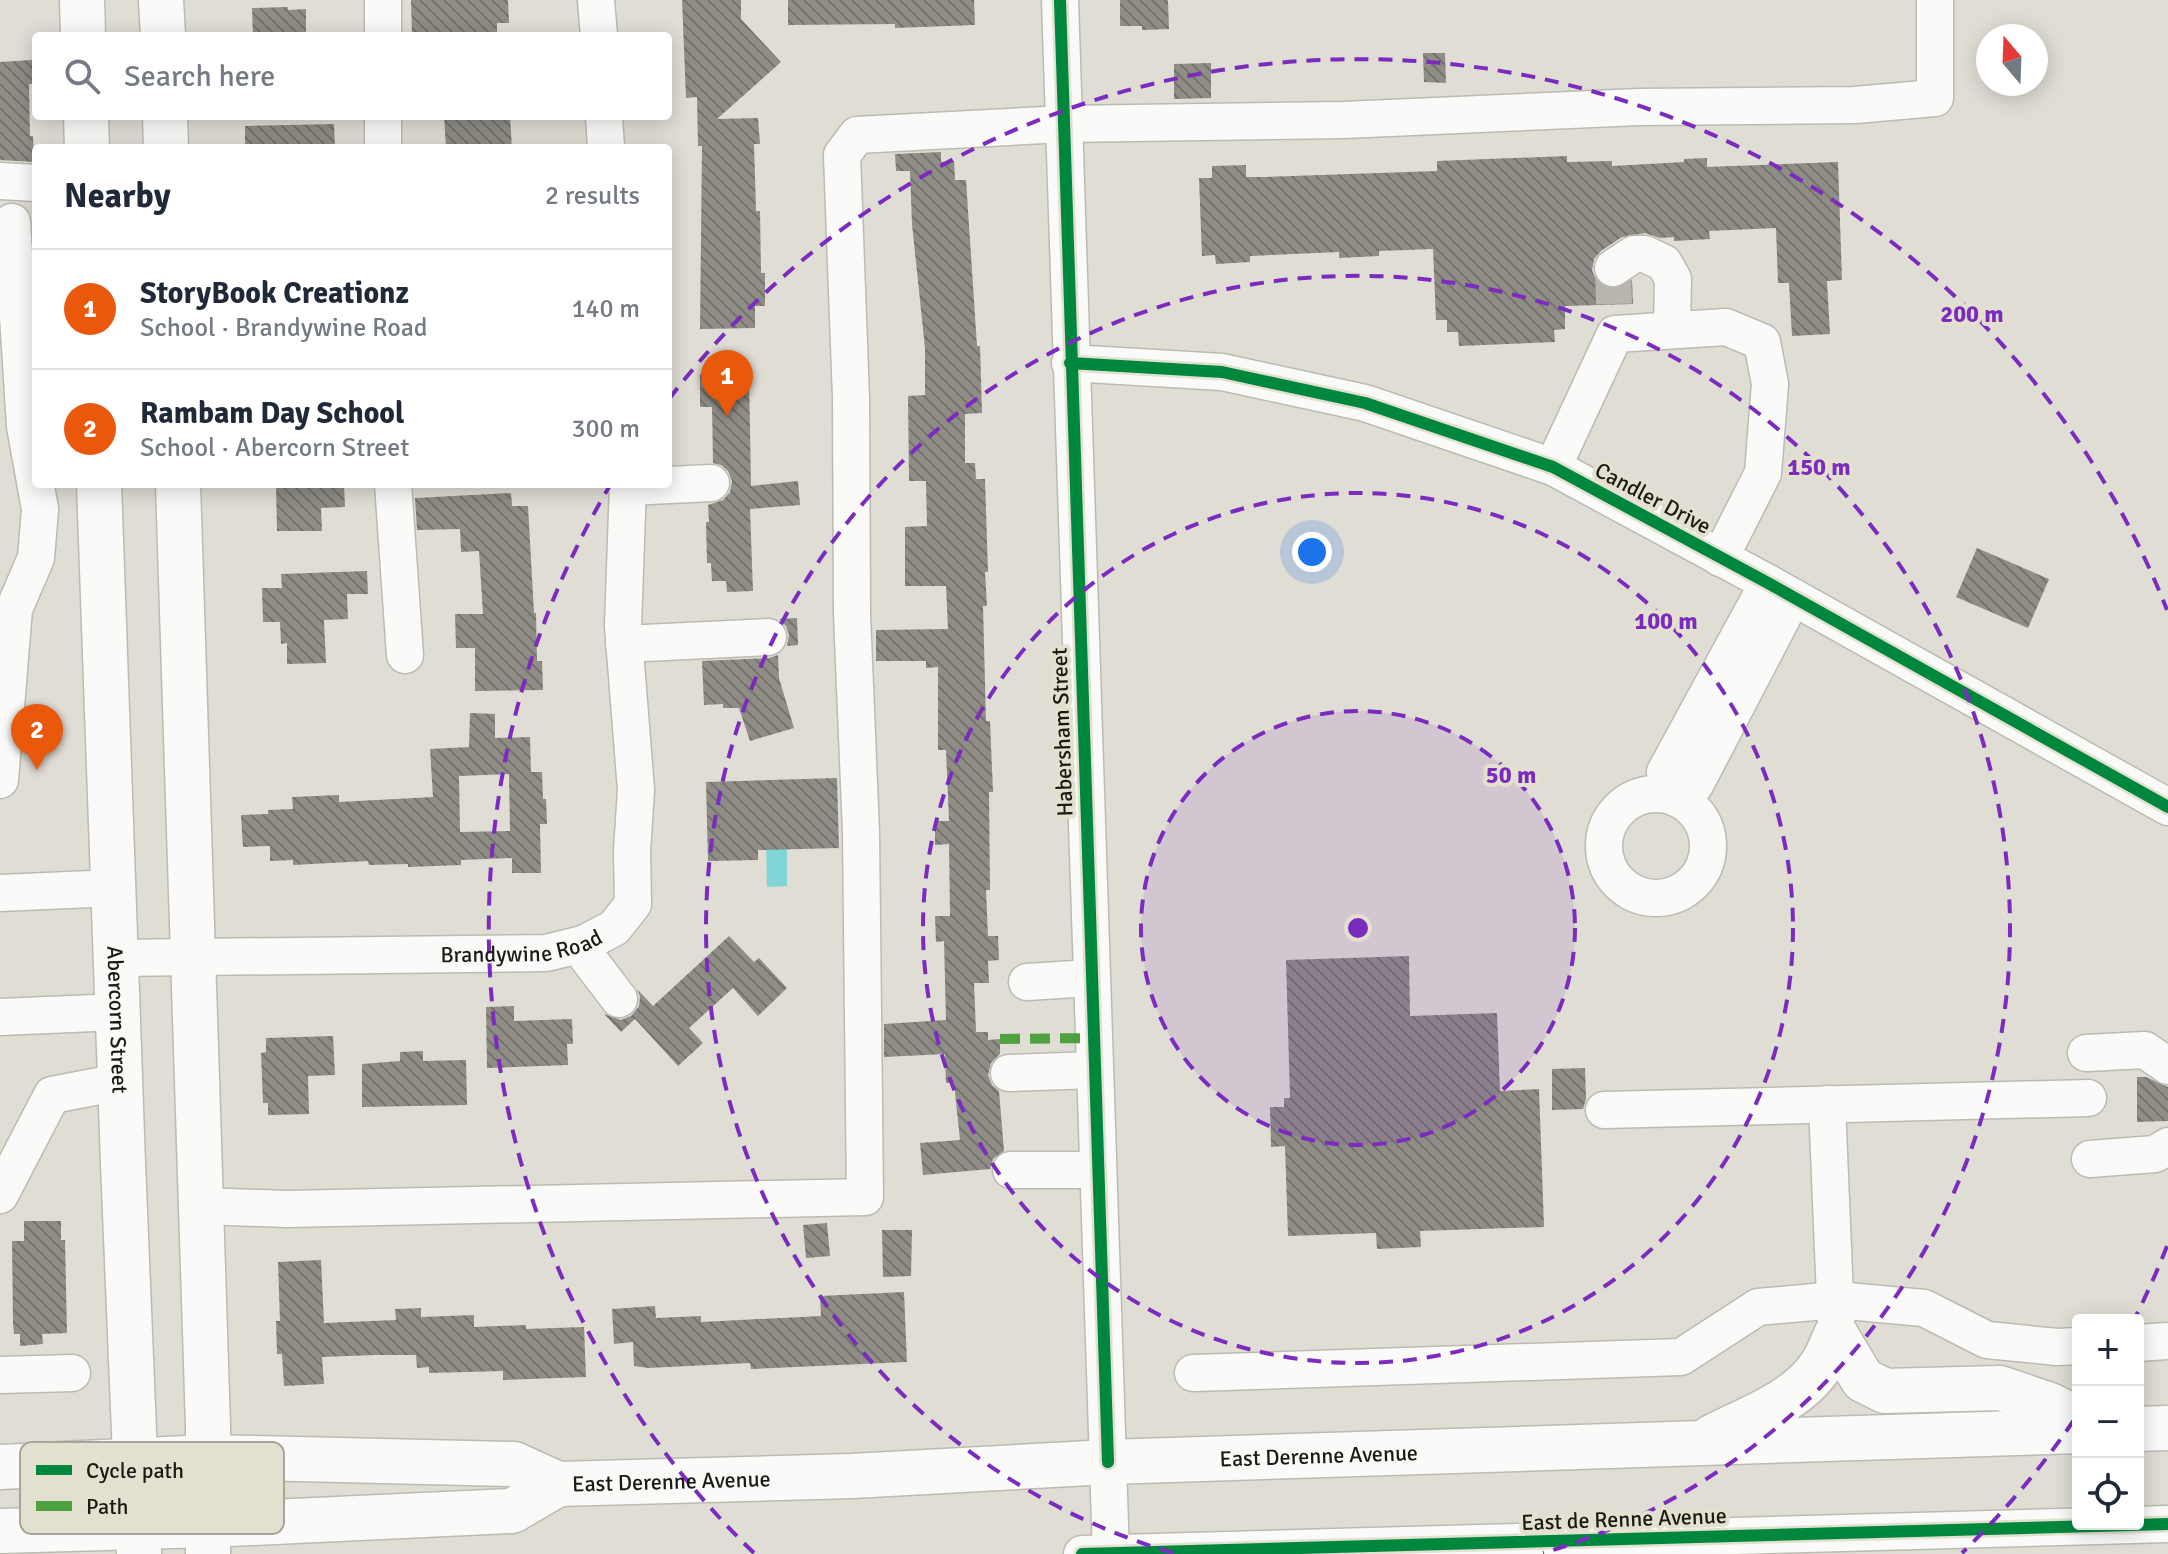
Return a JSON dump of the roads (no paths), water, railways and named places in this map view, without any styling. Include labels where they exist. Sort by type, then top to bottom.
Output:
[{"type":"main road","points":[[82,0],[83,32]]},
{"type":"main road","points":[[161,0],[163,32]]},
{"type":"main road","points":[[86,120],[87,144]]},
{"type":"main road","points":[[165,120],[166,144]]},
{"type":"main road","name":"Abercorn Street","points":[[99,488],[134,1442]]},
{"type":"main road","points":[[178,488],[208,1442]]},
{"type":"main road","points":[[1836,1318],[1863,1380],[1885,1391],[2000,1388],[2050,1405],[2072,1417]]},
{"type":"main road","points":[[1703,1442],[1786,1399],[1797,1390],[1822,1365],[1836,1318]]},
{"type":"main road","points":[[2144,1429],[2168,1428]]},
{"type":"main road","name":"East Derenne Avenue","points":[[284,1459],[514,1464],[558,1484],[852,1476],[1108,1462],[2072,1431]]},
{"type":"main road","name":"East Derenne Avenue","points":[[0,1467],[20,1466]]},
{"type":"main road","name":"East Derenne Avenue","points":[[284,1533],[512,1511],[558,1484]]},
{"type":"main road","name":"East Derenne Avenue","points":[[0,1531],[20,1532]]},
{"type":"main road","name":"East Derenne Avenue","points":[[46,1534],[139,1540],[208,1540],[271,1534]]},
{"type":"street","points":[[383,0],[383,32]]},
{"type":"street","points":[[596,0],[599,32]]},
{"type":"street","name":"Habersham Street","points":[[1060,0],[1108,1462],[1101,1553]]},
{"type":"street","points":[[201,1206],[287,1209],[865,1197],[861,832],[852,614],[851,398],[842,155],[857,135],[1063,124],[1344,120],[1639,107],[1855,105],[1935,98],[1935,0]]},
{"type":"street","points":[[383,120],[383,144]]},
{"type":"street","points":[[604,120],[606,144]]},
{"type":"street","points":[[0,181],[32,183]]},
{"type":"street","points":[[16,220],[25,426],[32,465]]},
{"type":"street","points":[[1613,268],[1634,254],[1645,254],[1664,263],[1673,279],[1672,330]]},
{"type":"street","points":[[1553,467],[1615,320],[1672,330],[1726,327],[1762,342],[1770,384],[1763,473],[1720,558]]},
{"type":"street","name":"Candler Drive","points":[[1070,363],[1222,372],[1365,403],[1553,467],[2168,807]]},
{"type":"street","points":[[672,484],[711,483]]},
{"type":"street","points":[[0,780],[14,609],[36,558],[40,509],[36,488]]},
{"type":"street","points":[[393,488],[405,655]]},
{"type":"street","name":"Brandywine Road","points":[[116,958],[546,953],[583,944],[614,928],[633,904],[636,790],[624,644],[628,488]]},
{"type":"street","points":[[1676,798],[1695,785],[1732,682],[1780,590]]},
{"type":"street","points":[[624,644],[768,637]]},
{"type":"street","points":[[0,893],[114,888]]},
{"type":"street","points":[[583,944],[587,957],[619,999]]},
{"type":"street","points":[[1027,982],[1091,978]]},
{"type":"street","points":[[0,1017],[118,1012]]},
{"type":"street","points":[[2086,1053],[2145,1050],[2168,1066]]},
{"type":"street","points":[[1009,1073],[1094,1070]]},
{"type":"street","points":[[0,1195],[52,1095],[120,1082]]},
{"type":"street","points":[[1604,1110],[2088,1098]]},
{"type":"street","points":[[1827,1104],[1836,1318]]},
{"type":"street","points":[[2090,1159],[2155,1154],[2168,1146]]},
{"type":"street","points":[[1011,1170],[1097,1170]]},
{"type":"street","points":[[1193,1373],[1681,1357],[1758,1307],[1836,1318],[1924,1308],[1987,1340],[2072,1346]]},
{"type":"street","points":[[2144,1343],[2168,1341]]},
{"type":"street","points":[[0,1375],[72,1373]]},
{"type":"street","name":"East de Renne Avenue","points":[[1101,1553],[2168,1524]]},
{"type":"water","points":[[766,837],[787,837],[787,886],[767,887]]},
{"type":"tunnel","points":[[1613,268],[1614,305]]},
{"type":"place","name":"StoryBook Creationz","points":[[727,416]]},
{"type":"place","name":"Rambam Day School","points":[[37,770]]}]
